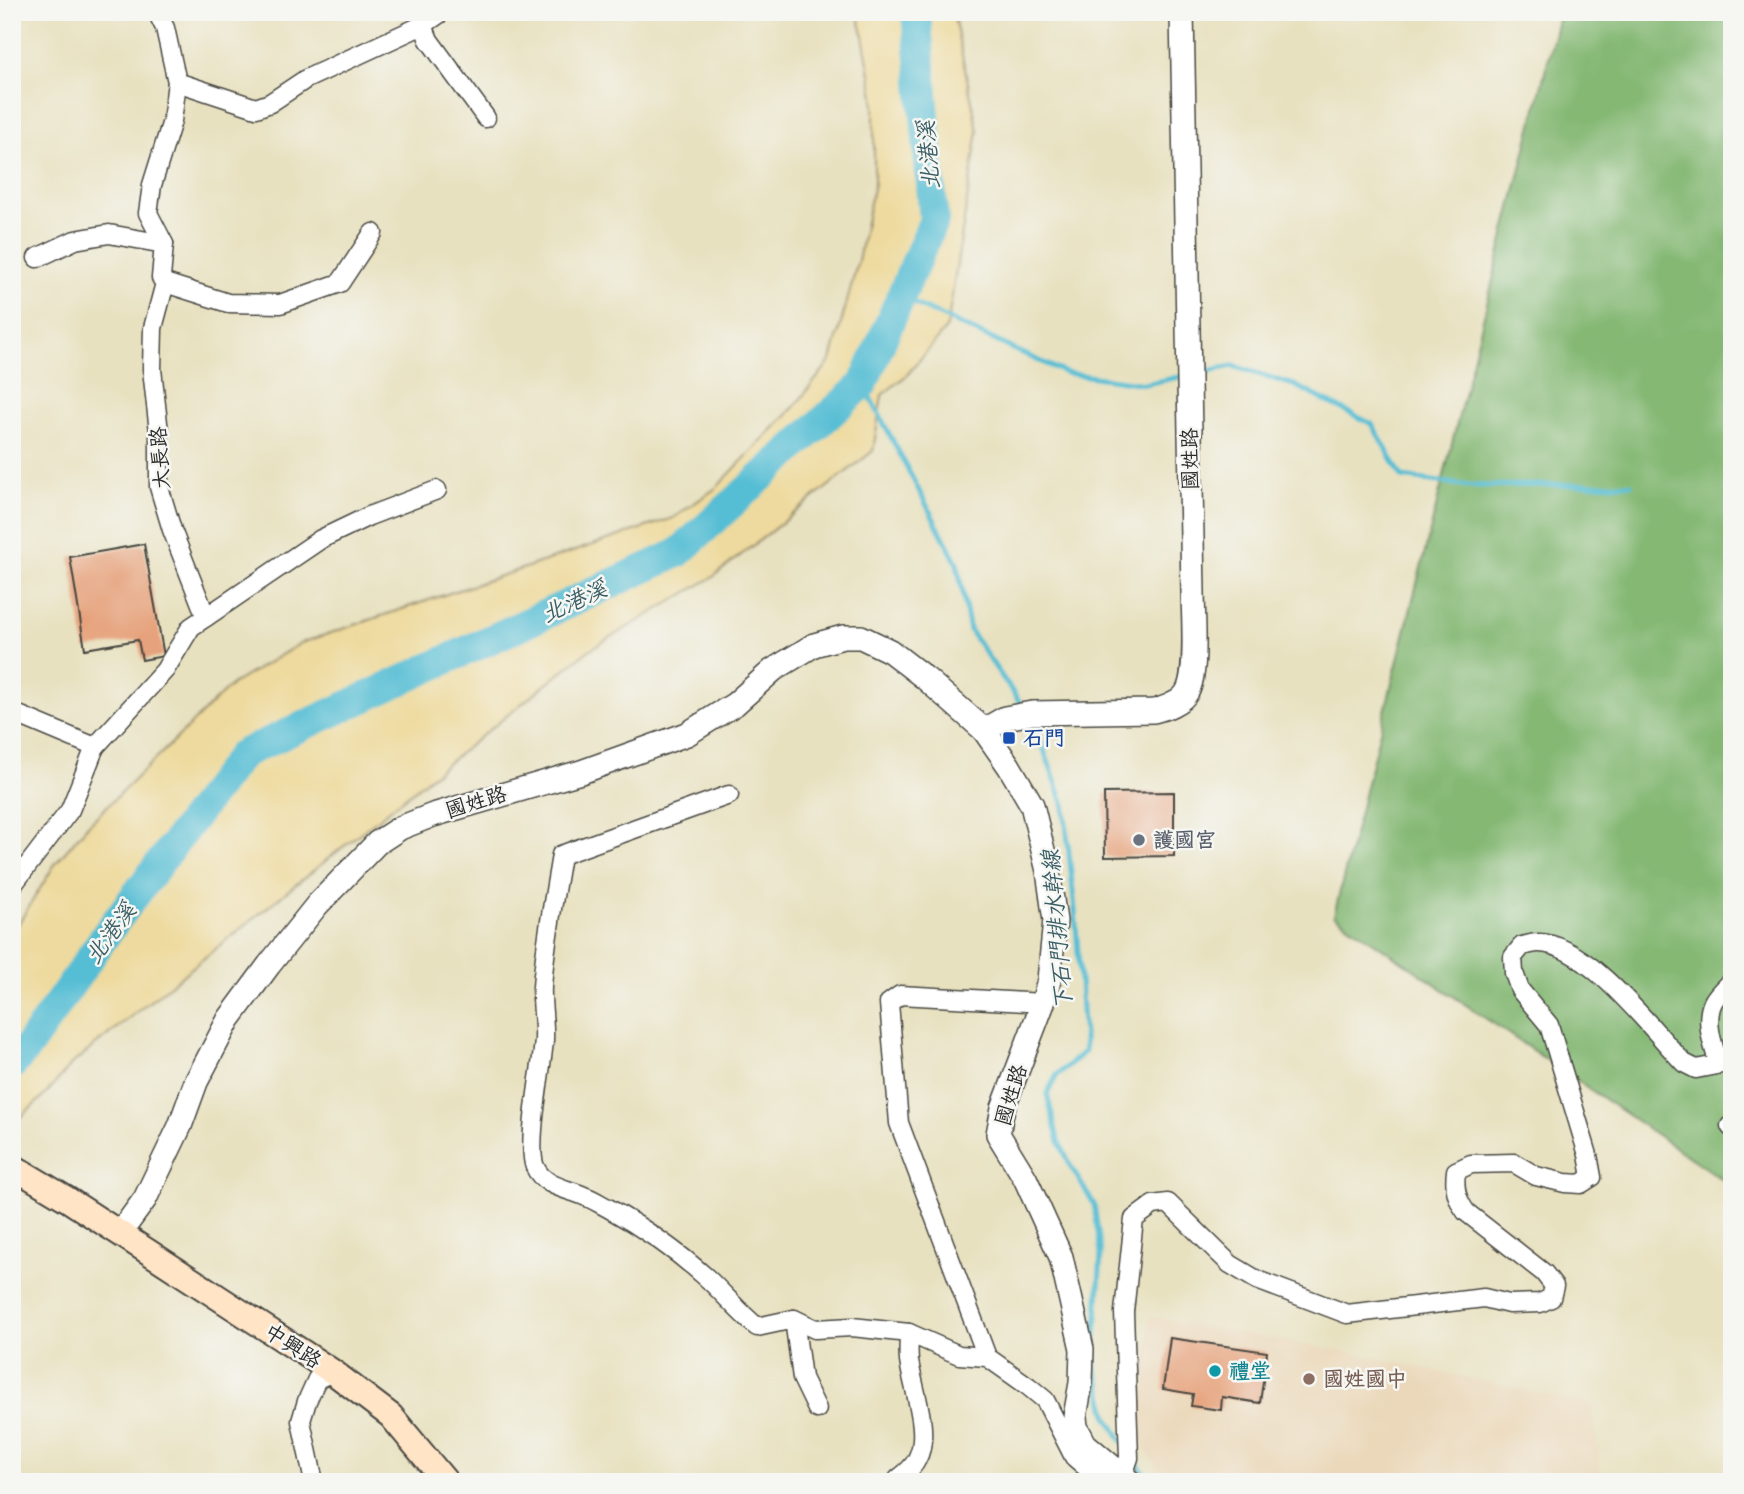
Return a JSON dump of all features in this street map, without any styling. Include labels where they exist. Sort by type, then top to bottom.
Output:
[{"type":"main road","points":[[12,1166],[120,1233]]},
{"type":"main road","name":"中興路","points":[[120,1233],[333,1372],[391,1416],[446,1482]]},
{"type":"street","points":[[157,12],[165,28],[177,82],[172,121],[152,185],[148,213],[164,244]]},
{"type":"street","points":[[177,82],[256,108],[270,103],[306,79],[423,25],[442,12]]},
{"type":"street","name":"國姓路","points":[[984,730],[1006,718],[1032,713],[1154,711],[1171,706],[1187,693],[1193,664],[1193,591],[1182,12]]},
{"type":"street","points":[[423,25],[429,40],[486,118]]},
{"type":"street","points":[[165,283],[228,303],[280,304],[340,283],[373,233]]},
{"type":"street","points":[[37,258],[75,240],[109,234],[164,244]]},
{"type":"street","name":"大長路","points":[[164,244],[161,278],[165,283],[153,327],[152,369],[159,432],[159,487],[172,530],[206,618]]},
{"type":"street","points":[[12,886],[70,810],[95,747],[165,670],[191,627],[321,539],[369,516],[437,490]]},
{"type":"street","name":"國姓路","points":[[120,1233],[145,1199],[180,1126],[196,1083],[229,1018],[317,905],[377,843],[400,828],[466,804],[581,772],[687,734],[735,704],[774,670],[808,649],[843,636],[861,637],[890,651],[984,730],[1032,806],[1048,871],[1055,921],[1049,980],[1043,1003],[1003,1108],[998,1133],[1025,1178],[1061,1257],[1082,1349],[1076,1427],[1085,1444],[1119,1479]]},
{"type":"street","points":[[12,715],[21,716],[95,747]]},
{"type":"street","points":[[729,795],[561,855],[542,990],[544,1038],[533,1156],[536,1169],[546,1180],[632,1221],[667,1244],[757,1327],[794,1319],[815,1329],[852,1326],[909,1333],[960,1355],[987,1357]]},
{"type":"street","points":[[1043,1003],[900,995],[889,1003],[899,1123],[987,1357],[1045,1401],[1074,1457],[1119,1479],[1129,1458],[1124,1312],[1134,1219],[1153,1205],[1168,1203],[1230,1264],[1257,1280],[1348,1314],[1484,1298],[1509,1304],[1541,1303],[1551,1298],[1554,1286],[1544,1273],[1466,1212],[1457,1199],[1454,1185],[1456,1171],[1471,1164],[1488,1162],[1514,1163],[1536,1176],[1565,1183],[1581,1184],[1592,1177],[1588,1155],[1549,1025],[1520,990],[1514,972],[1513,957],[1522,946],[1538,943],[1553,946],[1587,963],[1615,988],[1684,1063],[1696,1069],[1725,1063],[1712,1042],[1710,1021],[1712,1002],[1732,980]]},
{"type":"street","points":[[794,1319],[802,1378],[817,1409]]},
{"type":"street","points":[[898,1479],[908,1472],[917,1460],[922,1446],[919,1405],[909,1362],[909,1333]]},
{"type":"street","points":[[314,1482],[301,1421],[317,1380],[333,1372]]},
{"type":"shaded area","name":"國姓國中","points":[[1150,1317],[1353,1353],[1592,1405],[1602,1482],[1166,1482],[1140,1440]]},
{"type":"green space","points":[[1560,12],[1732,12],[1732,1186],[1334,915]]},
{"type":"sand","name":"北港溪","points":[[857,12],[953,12],[978,131],[947,327],[907,375],[882,395],[873,451],[713,577],[589,650],[73,1063],[44,1096],[12,1125],[12,934],[55,864],[88,825],[231,685],[301,643],[673,518],[716,488],[795,406],[831,360],[858,261],[874,183],[874,96]]},
{"type":"building","points":[[144,544],[164,656],[142,660],[138,640],[85,649],[70,557]]},
{"type":"building","name":"護國宮","points":[[1174,792],[1174,856],[1105,857],[1104,793]]},
{"type":"building","name":"禮堂","points":[[1170,1338],[1267,1352],[1260,1403],[1222,1397],[1221,1410],[1191,1406],[1193,1394],[1163,1389]]},
{"type":"waterway","name":"北港溪","points":[[12,1065],[27,1048],[109,930],[242,754],[678,553],[863,384],[934,220],[916,12]]},
{"type":"waterway","points":[[900,297],[1066,373],[1145,384],[1184,376]]},
{"type":"waterway","points":[[1193,374],[1233,366],[1294,385],[1372,424],[1402,477],[1470,486],[1631,484]]},
{"type":"waterway","name":"下石門排水幹線","points":[[863,384],[957,563],[970,631],[1023,707]]},
{"type":"waterway","name":"下石門排水幹線","points":[[1030,718],[1064,805],[1085,1051],[1057,1075],[1047,1094],[1058,1139],[1071,1167],[1094,1204],[1101,1253],[1094,1363],[1108,1418],[1123,1442]]},
{"type":"waterway","name":"下石門排水幹線","points":[[1134,1459],[1150,1482]]},
{"type":"place","name":"石門","points":[[1009,738]]},
{"type":"place","name":"護國宮","points":[[1139,840]]},
{"type":"place","name":"禮堂","points":[[1215,1371]]},
{"type":"place","name":"國姓國中","points":[[1309,1379]]}]
